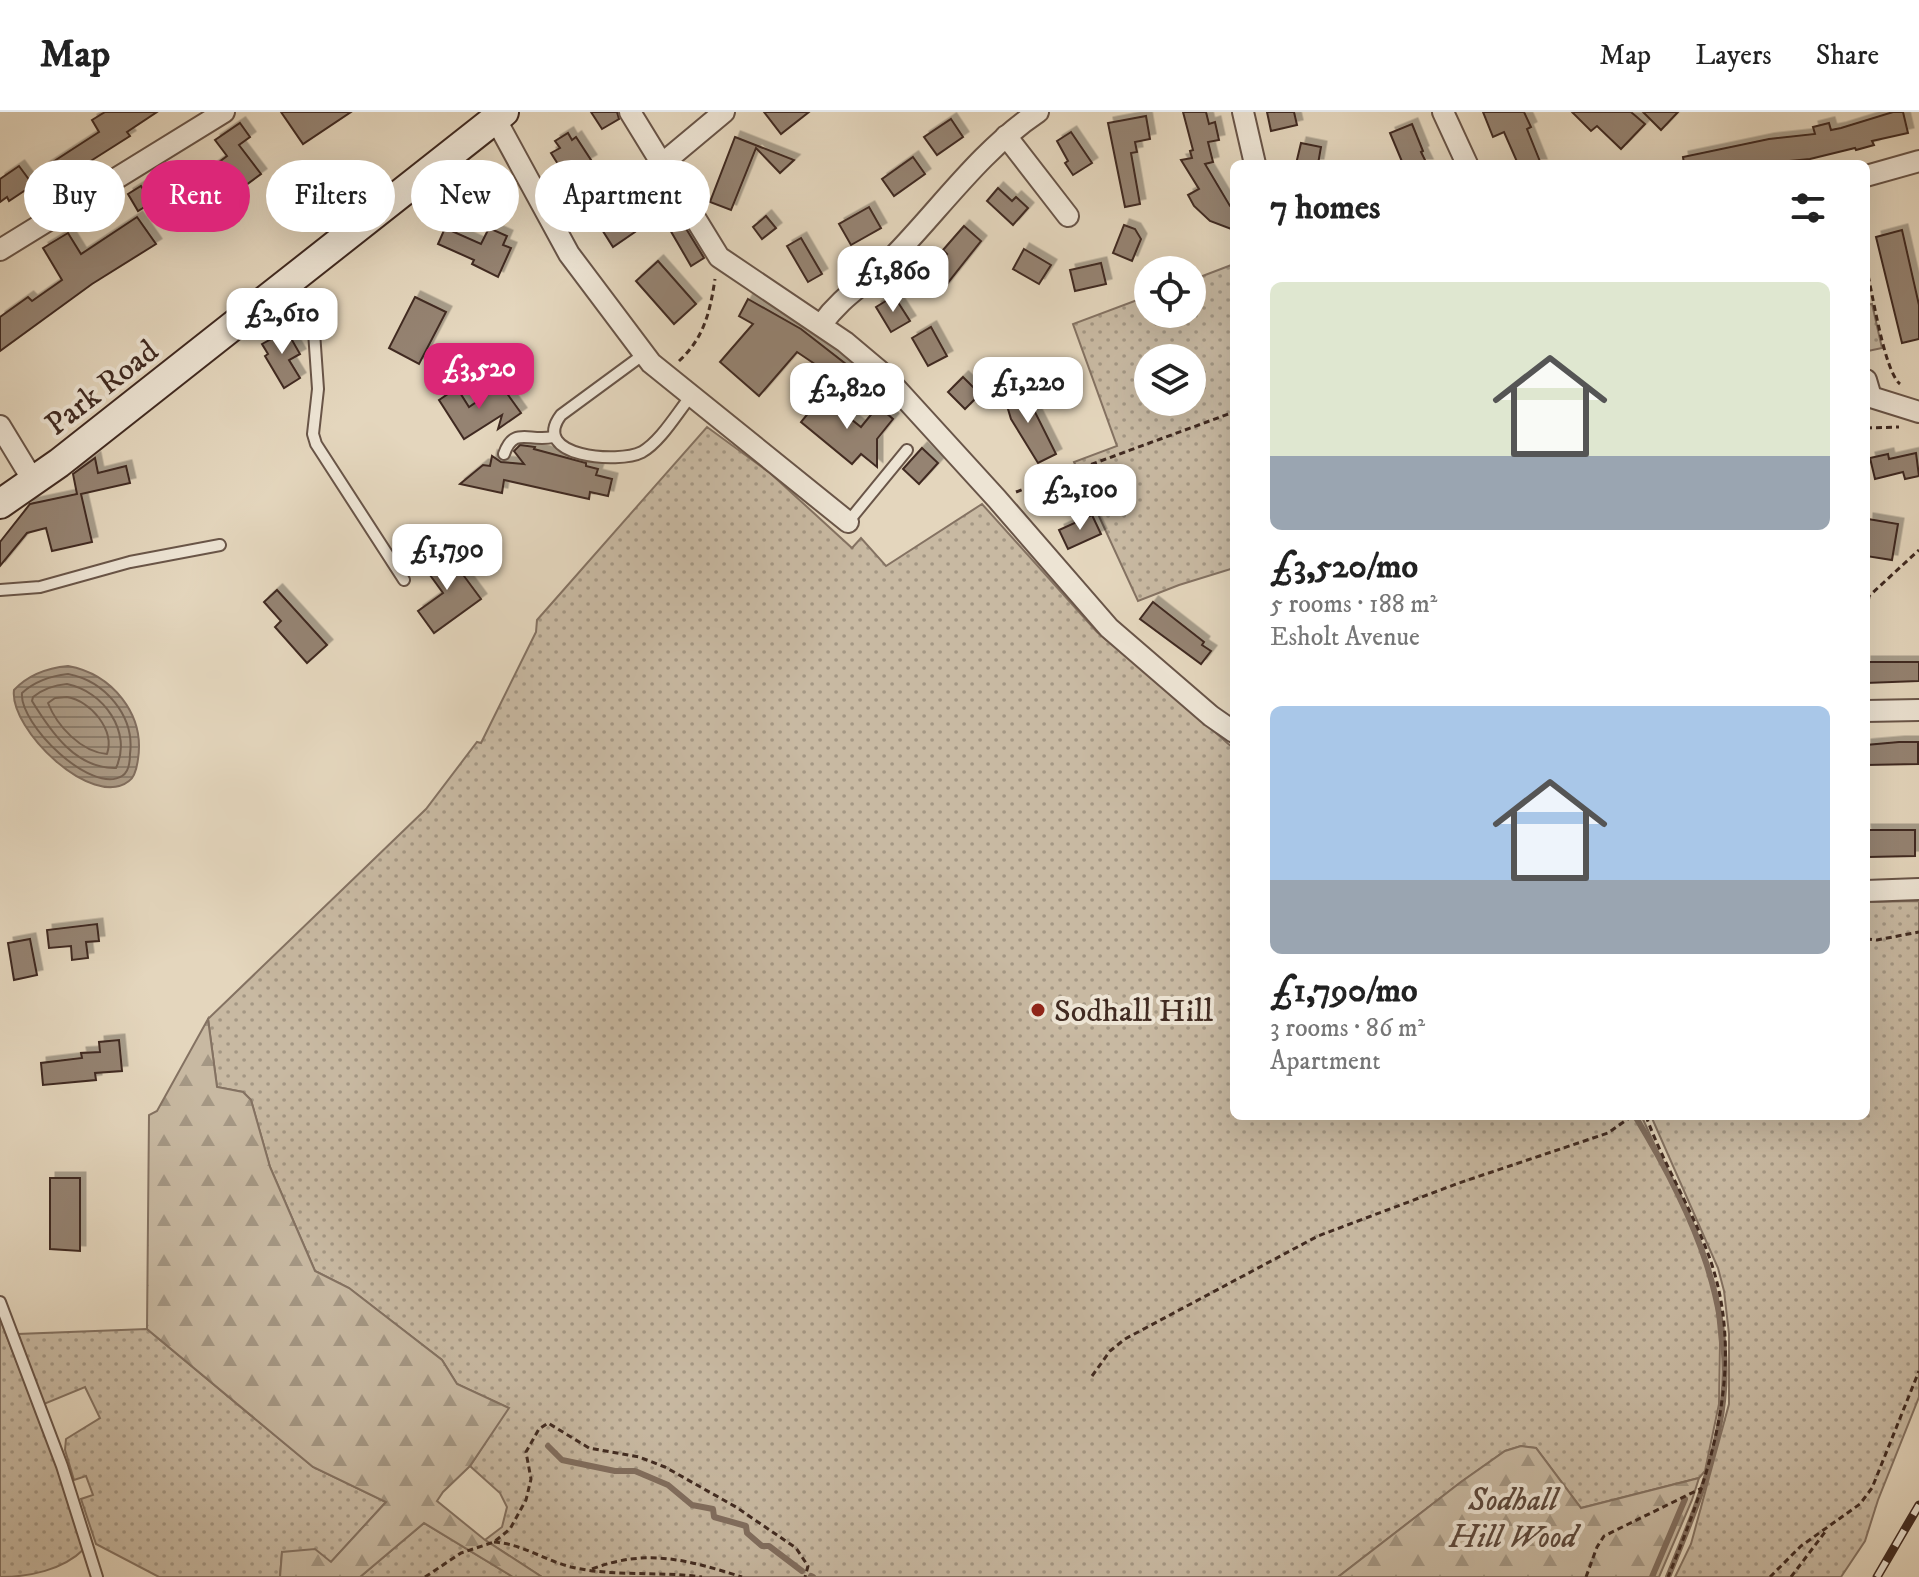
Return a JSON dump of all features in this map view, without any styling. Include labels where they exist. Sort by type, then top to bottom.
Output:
[{"type":"main road","name":"Park Road","points":[[0,504],[34,482],[500,116]]},
{"type":"street","points":[[0,250],[224,112]]},
{"type":"street","points":[[630,112],[661,160]]},
{"type":"street","points":[[667,160],[724,112]]},
{"type":"street","points":[[821,325],[835,305],[889,261],[1006,136],[1038,112]]},
{"type":"street","points":[[1243,112],[1254,160]]},
{"type":"street","points":[[1443,112],[1465,160]]},
{"type":"street","points":[[500,116],[569,254],[644,354],[664,375],[848,522]]},
{"type":"street","points":[[1006,136],[1068,216]]},
{"type":"street","points":[[1870,175],[1919,161]]},
{"type":"street","points":[[704,232],[719,257],[821,325],[883,374],[1109,628],[1230,729]]},
{"type":"street","points":[[1870,393],[1912,416]]},
{"type":"street","points":[[0,426],[18,461],[34,482]]},
{"type":"street","points":[[1870,711],[1919,710]]},
{"type":"street","points":[[1870,891],[1919,889]]},
{"type":"lane","points":[[280,289],[314,332],[318,389],[313,434],[316,444],[404,580]]},
{"type":"lane","points":[[553,437],[561,415],[644,354]]},
{"type":"lane","points":[[553,437],[564,448],[583,453],[615,458],[639,454],[650,447],[691,396]]},
{"type":"lane","points":[[504,454],[510,439],[514,437],[553,437]]},
{"type":"lane","points":[[848,522],[907,450]]},
{"type":"lane","points":[[0,590],[40,587],[130,562],[220,545]]},
{"type":"lane","points":[[0,1302],[62,1466],[97,1577]]},
{"type":"path","points":[[664,375],[693,348],[710,316],[719,257]]},
{"type":"path","points":[[1870,283],[1888,362],[1894,379],[1904,388],[1912,416],[1870,427]]},
{"type":"path","points":[[997,499],[1230,413]]},
{"type":"path","points":[[1870,595],[1919,550]]},
{"type":"path","points":[[1870,939],[1919,932]]},
{"type":"path","points":[[1092,1376],[1110,1351],[1125,1339],[1318,1236],[1459,1183],[1608,1133],[1626,1120]]},
{"type":"path","points":[[1648,1120],[1710,1259],[1720,1293],[1724,1333],[1723,1404],[1719,1428],[1702,1488],[1668,1577]]},
{"type":"path","points":[[1770,1577],[1801,1546],[1860,1504],[1872,1488],[1919,1371]]},
{"type":"path","points":[[425,1577],[461,1553],[494,1542],[510,1529],[526,1500],[531,1479],[526,1452],[539,1429],[548,1423],[589,1448],[639,1457],[665,1467],[736,1507],[796,1548],[808,1566],[805,1577]]},
{"type":"path","points":[[1586,1577],[1604,1536],[1702,1488]]},
{"type":"path","points":[[1791,1577],[1827,1529]]},
{"type":"path","points":[[494,1542],[512,1543],[571,1567],[609,1574],[675,1573],[702,1577]]},
{"type":"path","points":[[588,1570],[629,1559],[664,1557],[694,1562],[742,1577]]},
{"type":"green space","points":[[1230,266],[1230,569],[1138,601],[1074,462],[1117,446],[1073,324],[1134,301],[1134,328],[1206,328],[1206,275]]},
{"type":"green space","points":[[1870,304],[1882,348],[1870,351]]},
{"type":"green space","points":[[707,427],[770,473],[852,548],[861,538],[886,566],[982,504],[1097,632],[1230,745],[1230,1120],[1643,1120],[1708,1263],[1715,1292],[1720,1343],[1719,1404],[1705,1471],[1699,1478],[1581,1508],[1536,1448],[1521,1446],[1505,1451],[1461,1482],[1338,1577],[542,1577],[485,1540],[502,1527],[507,1507],[500,1493],[470,1466],[508,1408],[457,1384],[442,1360],[349,1288],[315,1271],[270,1167],[251,1100],[243,1092],[217,1087],[208,1019],[426,809],[477,742],[481,743],[536,632],[537,620]]},
{"type":"green space","points":[[1919,901],[1919,1397],[1865,1541],[1841,1577],[1675,1577],[1691,1544],[1729,1404],[1729,1334],[1718,1268],[1653,1120],[1870,1120],[1870,902]]},
{"type":"green space","points":[[208,1019],[217,1087],[243,1092],[251,1100],[270,1167],[315,1271],[349,1288],[442,1360],[457,1384],[509,1408],[470,1466],[437,1501],[485,1540],[542,1577],[513,1577],[424,1523],[360,1577],[280,1577],[282,1552],[315,1549],[331,1562],[386,1502],[313,1467],[147,1329],[149,1115],[157,1111]]},
{"type":"green space","points":[[0,1319],[55,1461],[84,1549],[66,1562],[45,1571],[0,1577]]},
{"type":"green space","points":[[147,1329],[313,1467],[386,1502],[331,1562],[282,1552],[280,1577],[159,1577],[96,1544],[81,1499],[93,1495],[86,1476],[74,1480],[65,1450],[66,1439],[100,1418],[85,1387],[44,1404],[18,1334]]},
{"type":"green space","name":"Sodhall Hill Wood","points":[[1521,1446],[1536,1448],[1581,1508],[1699,1478],[1659,1577],[1338,1577],[1461,1482],[1505,1451]]},
{"type":"green space","points":[[424,1523],[513,1577],[360,1577]]},
{"type":"water","points":[[68,666],[84,670],[111,687],[131,712],[139,742],[136,768],[129,781],[113,787],[95,784],[75,775],[38,744],[25,725],[16,706],[14,690],[39,673]]},
{"type":"building","points":[[105,112],[157,112],[127,132],[130,136],[92,160],[56,160],[99,132],[92,120]]},
{"type":"building","points":[[281,112],[351,112],[303,144]]},
{"type":"building","points":[[591,112],[617,112],[619,119],[602,129]]},
{"type":"building","points":[[764,112],[809,112],[781,134]]},
{"type":"building","points":[[1183,112],[1206,112],[1209,124],[1215,122],[1219,140],[1208,142],[1213,162],[1205,164],[1230,206],[1230,228],[1210,221],[1194,206],[1188,195],[1199,189],[1181,160],[1192,158],[1190,151],[1193,150]]},
{"type":"building","points":[[1267,112],[1294,112],[1297,125],[1271,131]]},
{"type":"building","points":[[1483,112],[1524,112],[1539,160],[1516,160],[1504,132],[1493,137]]},
{"type":"building","points":[[1572,112],[1631,112],[1645,124],[1621,149],[1597,126],[1591,131]]},
{"type":"building","points":[[1643,112],[1678,112],[1661,130]]},
{"type":"building","points":[[1893,112],[1903,112],[1908,133],[1872,141],[1874,145],[1856,150],[1810,159],[1683,160],[1683,157],[1769,139],[1815,134],[1813,127],[1829,123],[1831,130]]},
{"type":"building","points":[[1146,116],[1150,139],[1135,142],[1137,152],[1131,153],[1140,204],[1125,207],[1108,123]]},
{"type":"building","points":[[951,119],[963,137],[937,155],[924,137]]},
{"type":"building","points":[[240,123],[250,137],[239,145],[261,174],[250,182],[250,160],[222,160],[227,156],[215,140]]},
{"type":"building","points":[[1412,124],[1425,160],[1401,160],[1390,133]]},
{"type":"building","points":[[1071,132],[1092,163],[1073,175],[1057,141]]},
{"type":"building","points":[[568,133],[572,140],[576,137],[591,160],[555,160],[551,153],[560,148],[555,141]]},
{"type":"building","points":[[735,137],[794,160],[780,173],[756,148],[731,210],[710,202]]},
{"type":"building","points":[[1301,143],[1321,147],[1319,160],[1297,160]]},
{"type":"building","points":[[913,157],[925,174],[894,196],[882,179]]},
{"type":"building","points":[[19,166],[24,173],[24,191],[9,201],[7,197],[0,202],[0,179]]},
{"type":"building","points":[[141,186],[141,209],[138,211],[128,194]]},
{"type":"building","points":[[998,188],[1012,201],[1016,197],[1028,208],[1013,225],[987,201]]},
{"type":"building","points":[[869,207],[881,228],[851,245],[839,224]]},
{"type":"building","points":[[766,216],[776,228],[762,239],[753,227]]},
{"type":"building","points":[[137,217],[141,223],[141,232],[148,232],[156,244],[92,284],[0,351],[0,317],[28,297],[32,301],[62,280],[43,248],[68,233],[81,254],[114,232],[125,232],[125,225]]},
{"type":"building","points":[[1124,225],[1135,229],[1141,239],[1132,261],[1113,253]]},
{"type":"building","points":[[964,226],[981,241],[939,294],[924,282],[947,254],[943,250]]},
{"type":"building","points":[[1902,230],[1919,305],[1919,339],[1902,343],[1876,237]]},
{"type":"building","points":[[443,232],[454,232],[481,244],[487,232],[498,232],[507,236],[503,245],[511,248],[498,277],[472,264],[474,260],[438,244]]},
{"type":"building","points":[[603,232],[635,232],[613,247]]},
{"type":"building","points":[[671,232],[688,232],[704,258],[691,266]]},
{"type":"building","points":[[801,238],[822,274],[808,282],[787,246]]},
{"type":"building","points":[[1024,249],[1051,265],[1039,284],[1013,269]]},
{"type":"building","points":[[658,261],[696,304],[674,324],[636,281]]},
{"type":"building","points":[[1101,263],[1106,284],[1075,291],[1070,270]]},
{"type":"building","points":[[894,296],[910,321],[891,332],[876,307]]},
{"type":"building","points":[[415,297],[446,312],[419,364],[389,348]]},
{"type":"building","points":[[748,299],[801,329],[851,368],[840,381],[797,352],[759,396],[720,362],[753,324],[739,316]]},
{"type":"building","points":[[284,326],[300,354],[289,360],[300,378],[284,388],[265,356],[268,354],[262,344],[271,339],[269,335]]},
{"type":"building","points":[[931,327],[947,356],[928,366],[912,338]]},
{"type":"building","points":[[963,377],[980,394],[965,409],[948,392]]},
{"type":"building","points":[[501,385],[521,413],[498,429],[502,415],[464,439],[439,400],[457,388],[469,407]]},
{"type":"building","points":[[1018,385],[1025,412],[1033,408],[1056,454],[1038,463],[1011,419],[1002,389]]},
{"type":"building","points":[[822,396],[861,427],[878,406],[893,419],[877,439],[877,467],[861,454],[852,464],[801,422]]},
{"type":"building","points":[[520,445],[535,447],[598,469],[596,475],[612,479],[608,496],[590,492],[589,499],[504,480],[502,493],[460,484],[483,465],[490,466],[492,456],[501,462],[524,464],[514,451]]},
{"type":"building","points":[[922,448],[938,463],[919,484],[903,469]]},
{"type":"building","points":[[1916,453],[1919,476],[1905,479],[1903,472],[1875,479],[1870,458],[1888,454],[1889,459]]},
{"type":"building","points":[[95,458],[98,473],[126,466],[130,483],[81,494],[92,542],[52,551],[46,528],[27,533],[0,566],[0,542],[30,504],[77,494],[73,474]]},
{"type":"building","points":[[1087,495],[1095,512],[1080,520],[1072,503]]},
{"type":"building","points":[[1092,515],[1101,534],[1068,549],[1059,530]]},
{"type":"building","points":[[1870,519],[1898,524],[1892,560],[1870,557]]},
{"type":"building","points":[[444,549],[481,599],[434,633],[418,611],[443,593],[422,564]]},
{"type":"building","points":[[277,590],[327,645],[307,663],[275,627],[281,621],[264,602]]},
{"type":"building","points":[[1153,602],[1211,651],[1201,664],[1140,619]]},
{"type":"building","points":[[1870,662],[1919,662],[1919,681],[1870,683]]},
{"type":"building","points":[[1918,742],[1918,764],[1870,765],[1870,745]]},
{"type":"building","points":[[1870,830],[1915,830],[1915,856],[1870,857]]},
{"type":"building","points":[[97,924],[99,941],[86,942],[88,958],[72,960],[71,946],[49,948],[47,930]]},
{"type":"building","points":[[30,939],[37,975],[14,980],[8,943]]},
{"type":"building","points":[[119,1040],[122,1071],[95,1073],[96,1080],[43,1085],[41,1063],[82,1058],[81,1053],[100,1052],[99,1042]]},
{"type":"building","points":[[50,1178],[80,1178],[80,1251],[50,1249]]},
{"type":"waterway","points":[[1637,1120],[1675,1188],[1707,1264],[1723,1345],[1724,1386],[1715,1446],[1668,1577]]},
{"type":"waterway","points":[[548,1446],[562,1460],[615,1471],[635,1471],[668,1485],[692,1505],[713,1509],[714,1517],[746,1526],[747,1533],[762,1546],[769,1546],[802,1571]]},
{"type":"waterway","points":[[1652,1577],[1685,1499]]},
{"type":"railway","points":[[1877,1577],[1919,1505]]},
{"type":"place","name":"Sodhall Hill","points":[[1038,1010]]}]
